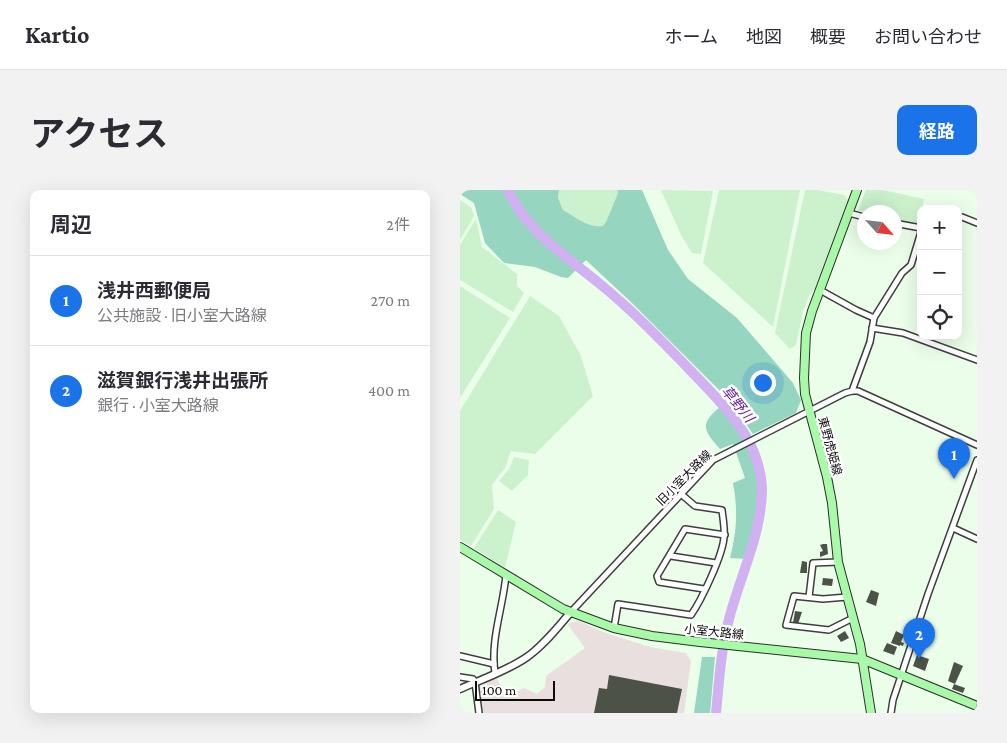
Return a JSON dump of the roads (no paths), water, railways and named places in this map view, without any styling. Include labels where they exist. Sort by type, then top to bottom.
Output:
[{"type":"main road","name":"東野虎姫線","points":[[857,190],[806,333],[804,354],[805,394],[806,412],[827,477],[832,503],[838,562],[860,644],[871,713]]},
{"type":"main road","name":"小室大路線","points":[[460,547],[570,613],[614,628],[652,636],[862,659],[977,706]]},
{"type":"street","points":[[849,213],[857,215]]},
{"type":"street","points":[[962,217],[977,223]]},
{"type":"street","points":[[902,225],[917,229]]},
{"type":"street","points":[[917,244],[911,266],[902,273],[874,318],[870,342],[852,390],[858,391],[977,445]]},
{"type":"street","points":[[820,290],[874,318]]},
{"type":"street","points":[[872,328],[903,333],[977,360]]},
{"type":"street","name":"旧小室大路線","points":[[570,613],[713,460],[852,390]]},
{"type":"street","points":[[891,713],[893,700],[928,594],[977,460]]},
{"type":"street","points":[[614,628],[618,604],[690,615],[700,603],[716,562],[722,552],[725,535],[722,510],[695,506],[681,494]]},
{"type":"street","points":[[953,528],[977,539]]},
{"type":"street","points":[[704,590],[659,582],[657,576],[671,556],[685,529],[725,535]]},
{"type":"street","points":[[671,556],[716,562]]},
{"type":"street","points":[[810,597],[813,563],[838,562]]},
{"type":"street","points":[[495,673],[495,639],[506,575]]},
{"type":"street","points":[[847,598],[822,599],[794,596],[786,625],[829,630],[853,618]]},
{"type":"street","points":[[460,689],[507,669],[528,656],[547,640],[570,613]]},
{"type":"street","points":[[460,656],[494,664]]},
{"type":"street","points":[[460,677],[473,679],[475,682],[479,713]]},
{"type":"waterway","name":"草野川","points":[[508,190],[516,205],[536,231],[623,304],[711,392],[736,422],[754,451],[762,483],[761,508],[754,540],[726,630],[716,713]]},
{"type":"place","name":"浅井西郵便局","points":[[954,479]]},
{"type":"place","name":"滋賀銀行浅井出張所","points":[[919,659]]}]
